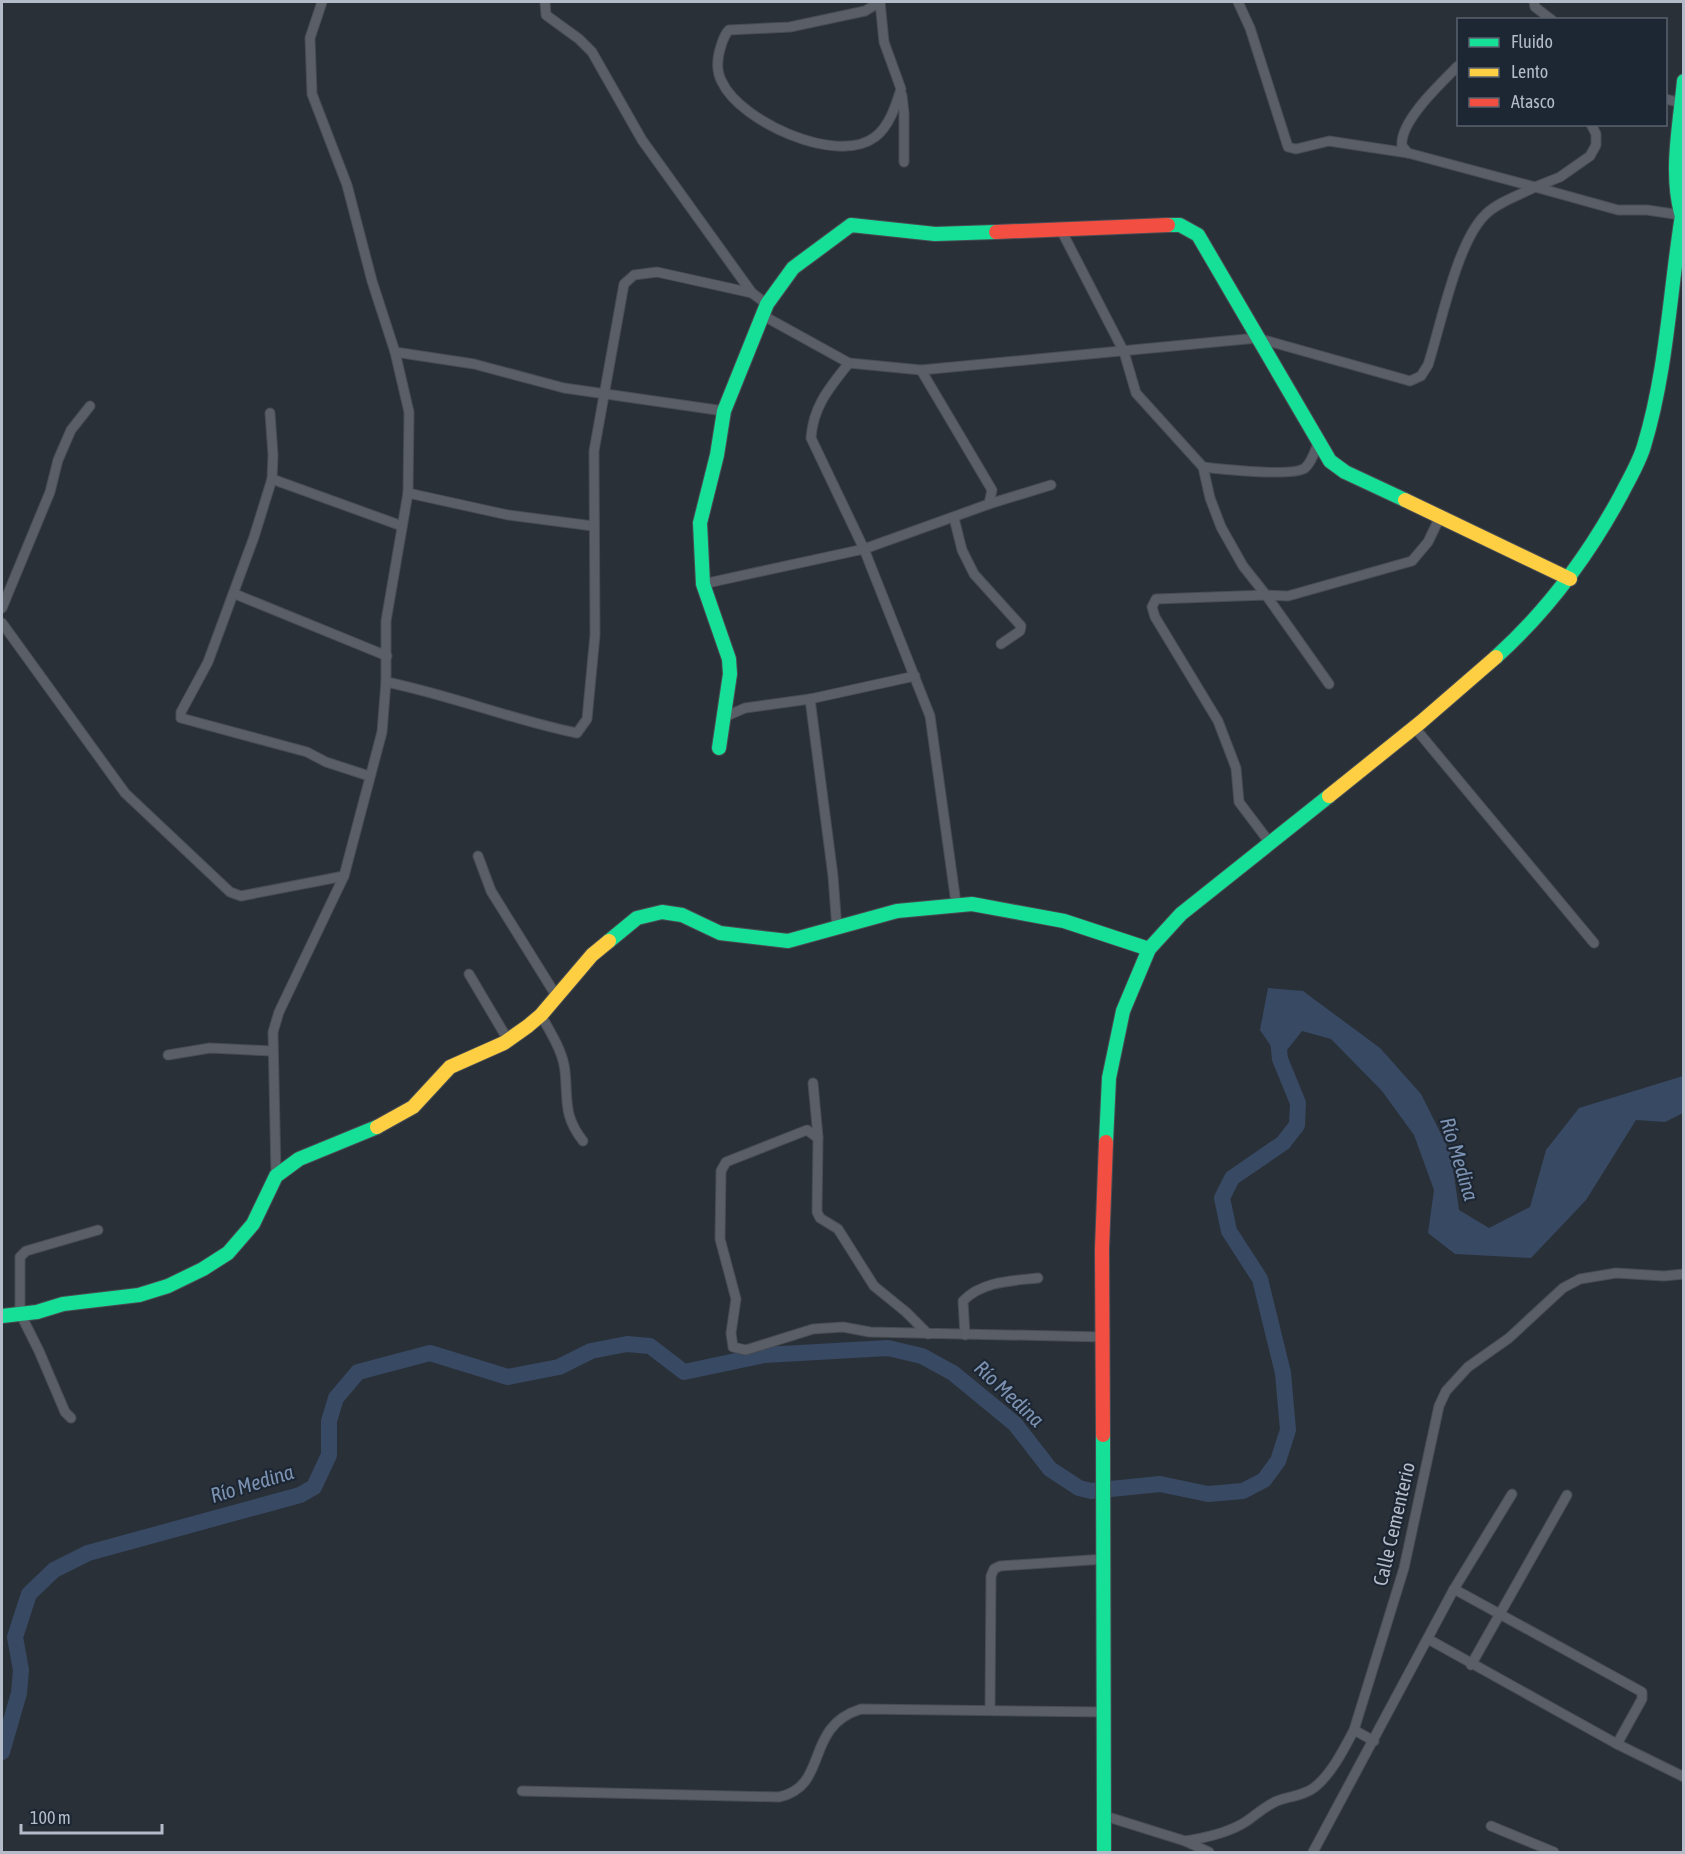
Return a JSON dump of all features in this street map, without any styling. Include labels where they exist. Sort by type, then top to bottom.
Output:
[{"type":"street","points":[[2,1316],[63,1304],[139,1295],[168,1287],[228,1253],[253,1224],[276,1176],[273,1032],[279,1012],[344,876],[382,732],[387,656],[386,621],[408,493],[409,412],[395,352],[372,280],[347,185],[312,94],[310,39],[322,2]]},
{"type":"street","points":[[545,2],[546,15],[579,39],[592,52],[642,140],[765,310],[849,363],[921,370],[1257,338],[1410,381],[1421,376],[1428,365],[1464,249],[1474,228],[1487,213],[1535,187],[1560,177],[1590,156],[1596,145],[1596,134],[1592,126]]},
{"type":"street","points":[[901,89],[891,115],[876,137],[849,145],[824,145],[798,139],[764,121],[726,90],[720,80],[718,55],[729,30],[790,27],[865,11],[880,2],[884,42],[901,89],[904,113],[904,162]]},
{"type":"street","points":[[1238,2],[1250,28],[1288,147],[1296,149],[1329,141],[1408,153],[1618,210],[1682,209]]},
{"type":"street","points":[[1534,2],[1535,7],[1549,18]]},
{"type":"street","points":[[1408,153],[1402,146],[1404,129],[1435,88],[1457,67]]},
{"type":"street","points":[[1104,1852],[1102,1250],[1109,1078],[1123,1011],[1149,949],[1181,914],[1476,677],[1570,579],[1606,526],[1643,449],[1658,389],[1674,253],[1682,209],[1676,185],[1683,81]]},
{"type":"street","points":[[1667,100],[1681,103]]},
{"type":"street","points":[[719,748],[730,674],[729,659],[704,584],[699,558],[700,523],[717,455],[724,411],[765,310],[793,268],[851,225],[918,234],[1180,225],[1189,228],[1198,235],[1330,461],[1344,472],[1570,579]]},
{"type":"street","points":[[1062,230],[1124,352],[1136,393],[1203,467],[1210,498],[1221,527],[1243,566],[1329,684]]},
{"type":"street","points":[[386,681],[428,690],[537,724],[577,733],[587,719],[595,635],[594,451],[619,301],[624,284],[634,275],[657,272],[752,293]]},
{"type":"street","points":[[395,352],[474,364],[564,388],[724,411]]},
{"type":"street","points":[[849,363],[820,401],[812,424],[811,438],[864,549],[930,716],[956,903]]},
{"type":"street","points":[[921,370],[992,490],[989,504]]},
{"type":"street","points":[[2,608],[51,492],[58,459],[71,430],[90,406]]},
{"type":"street","points":[[270,413],[272,479],[235,594],[208,662],[181,712],[181,718],[307,752],[326,762],[369,776]]},
{"type":"street","points":[[1203,467],[1255,472],[1298,471],[1309,463],[1318,443]]},
{"type":"street","points":[[272,479],[402,526]]},
{"type":"street","points":[[704,584],[864,549],[989,504],[1051,485]]},
{"type":"street","points":[[408,493],[508,515],[593,526]]},
{"type":"street","points":[[1270,843],[1239,802],[1236,768],[1218,721],[1152,607],[1156,599],[1288,596],[1412,561],[1428,542],[1440,517]]},
{"type":"street","points":[[954,518],[962,550],[974,574],[1021,626],[1020,631],[1001,644]]},
{"type":"street","points":[[235,594],[387,656]]},
{"type":"street","points":[[2,623],[125,793],[230,892],[241,896],[344,876]]},
{"type":"street","points":[[722,718],[746,708],[810,699],[915,676]]},
{"type":"street","points":[[810,699],[833,876],[837,929]]},
{"type":"street","points":[[1415,728],[1594,943]]},
{"type":"street","points":[[478,856],[491,891],[557,997]]},
{"type":"street","points":[[276,1176],[299,1159],[371,1130],[413,1107],[450,1067],[508,1040],[541,1015],[592,955],[637,918],[662,912],[682,915],[720,933],[788,941],[897,911],[956,903],[1064,921],[1149,949]]},
{"type":"street","points":[[469,974],[508,1040]]},
{"type":"street","points":[[541,1015],[559,1051],[565,1070],[566,1109],[574,1130],[583,1141]]},
{"type":"street","points":[[168,1055],[210,1048],[272,1051]]},
{"type":"street","points":[[813,1083],[818,1137],[817,1212],[820,1218],[838,1229],[874,1286],[906,1312],[928,1334]]},
{"type":"street","points":[[818,1137],[807,1130],[726,1162],[721,1171],[720,1239],[736,1299],[731,1333],[733,1347],[746,1350],[823,1328],[843,1327],[870,1332],[1104,1337]]},
{"type":"street","points":[[71,1418],[61,1404],[20,1313],[20,1257],[26,1251],[98,1230]]},
{"type":"street","name":"Calle Cementerio","points":[[1185,1841],[1213,1837],[1243,1824],[1259,1810],[1278,1801],[1311,1791],[1328,1772],[1354,1730],[1404,1568],[1439,1406],[1446,1391],[1468,1367],[1509,1338],[1563,1288],[1580,1279],[1616,1273],[1664,1276],[1683,1274]]},
{"type":"street","points":[[965,1335],[963,1301],[971,1293],[993,1284],[1038,1278]]},
{"type":"street","points":[[1313,1852],[1454,1589],[1512,1494]]},
{"type":"street","points":[[1471,1665],[1567,1495]]},
{"type":"street","points":[[990,1710],[992,1576],[994,1569],[1000,1566],[1104,1559]]},
{"type":"street","points":[[1454,1589],[1642,1692],[1642,1699],[1617,1744]]},
{"type":"street","points":[[1428,1639],[1471,1665],[1617,1744],[1681,1775],[1683,1762]]},
{"type":"street","points":[[522,1791],[779,1797],[794,1792],[807,1781],[826,1733],[832,1725],[850,1713],[871,1708],[1104,1713]]},
{"type":"street","points":[[1354,1730],[1374,1741]]},
{"type":"street","points":[[1105,1816],[1185,1841],[1209,1852]]},
{"type":"street","points":[[1491,1827],[1554,1852]]},
{"type":"water","points":[[1268,988],[1303,991],[1380,1048],[1421,1094],[1451,1154],[1459,1210],[1489,1228],[1530,1207],[1546,1150],[1579,1108],[1683,1076],[1683,1113],[1665,1122],[1636,1120],[1586,1200],[1531,1258],[1455,1254],[1428,1233],[1434,1190],[1414,1135],[1382,1091],[1331,1039],[1302,1031],[1280,1059],[1260,1030]]},
{"type":"waterway","name":"Río Medina","points":[[2,1752],[19,1693],[21,1670],[15,1637],[29,1594],[54,1570],[88,1553],[300,1495],[314,1487],[329,1455],[329,1421],[336,1398],[358,1372],[430,1353],[508,1377],[559,1367],[591,1351],[627,1344],[650,1346],[684,1372],[764,1355],[888,1348],[922,1356],[953,1373],[1015,1424],[1050,1469],[1079,1488],[1091,1491],[1160,1484],[1208,1494],[1243,1491],[1264,1480],[1278,1461],[1288,1430],[1283,1373],[1260,1279],[1229,1231],[1222,1198],[1232,1178],[1283,1143],[1297,1125],[1298,1103],[1280,1059],[1278,1039]]},
{"type":"traffic: fast","points":[[1681,213],[1676,164],[1684,81]]},
{"type":"traffic: fast","points":[[1496,657],[1532,621],[1565,582],[1595,540],[1639,459],[1652,416],[1664,356],[1684,203]]},
{"type":"traffic: fast","points":[[719,748],[730,674],[729,659],[703,584],[700,523],[717,455],[724,411],[767,304],[793,268],[851,225],[935,234],[996,232]]},
{"type":"traffic: fast","points":[[1168,225],[1180,225],[1198,235],[1330,461],[1345,472],[1405,500]]},
{"type":"traffic: fast","points":[[1106,1142],[1109,1078],[1123,1011],[1149,949],[1181,914],[1329,796]]},
{"type":"traffic: fast","points":[[609,941],[637,918],[662,912],[682,915],[720,933],[788,941],[897,911],[972,904],[1064,921],[1149,949]]},
{"type":"traffic: fast","points":[[2,1316],[37,1312],[63,1304],[139,1295],[168,1286],[203,1269],[228,1253],[253,1224],[276,1176],[299,1159],[377,1127]]},
{"type":"traffic: fast","points":[[1103,1435],[1104,1852]]},
{"type":"traffic: slow","points":[[1405,500],[1570,579]]},
{"type":"traffic: slow","points":[[1329,796],[1421,722],[1496,657]]},
{"type":"traffic: slow","points":[[377,1127],[413,1107],[450,1067],[504,1043],[528,1026],[541,1015],[592,955],[609,941]]},
{"type":"traffic: jam","points":[[996,232],[1168,225]]},
{"type":"traffic: jam","points":[[1103,1435],[1102,1249],[1106,1142]]}]
